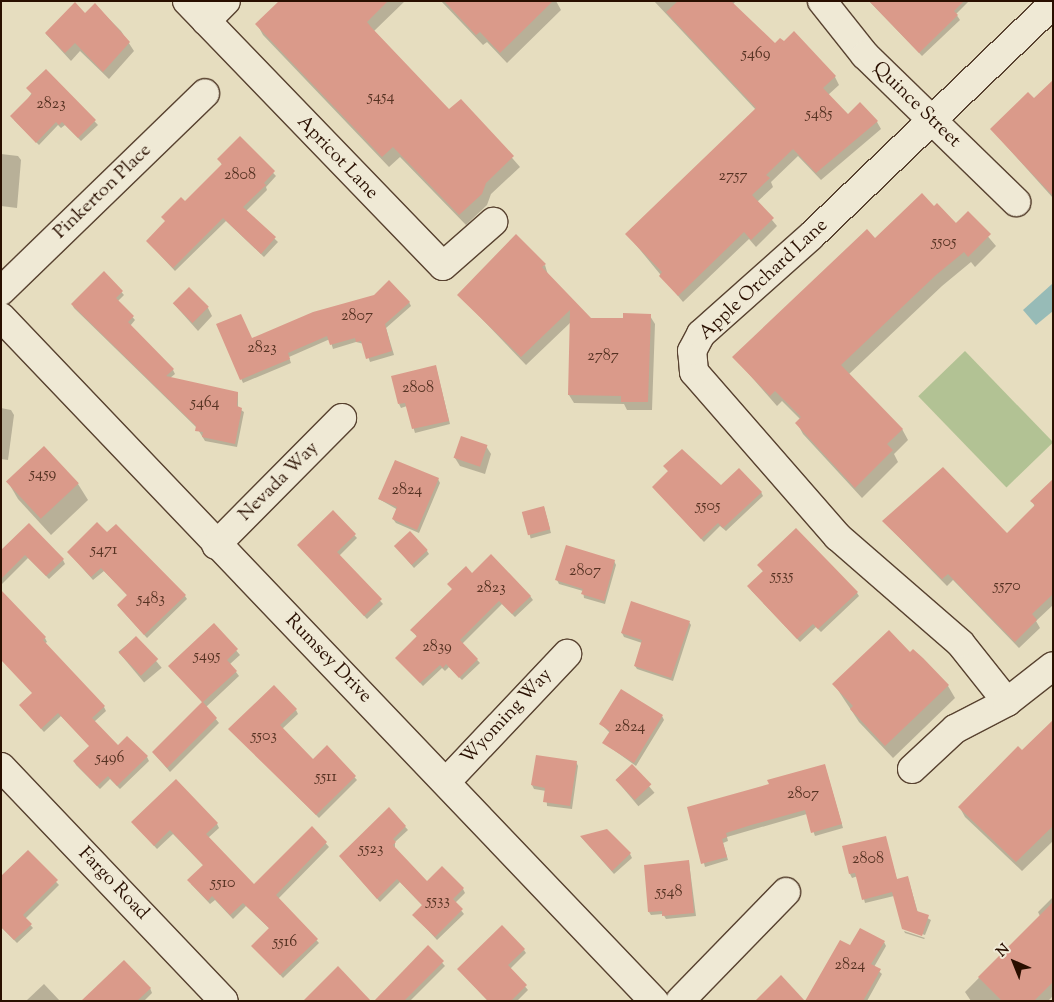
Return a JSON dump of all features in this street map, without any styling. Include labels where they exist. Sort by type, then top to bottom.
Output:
[{"type":"street","name":"Apricot Lane","points":[[187,1],[443,266],[492,222]]},
{"type":"street","points":[[206,21],[226,1]]},
{"type":"street","name":"Quince Street","points":[[822,1],[865,55],[1016,202]]},
{"type":"street","name":"Apple Orchard Lane","points":[[1007,702],[960,643],[838,537],[694,372],[692,351],[701,334],[791,255],[1053,4]]},
{"type":"street","name":"Pinkerton Place","points":[[1,291],[205,93]]},
{"type":"street","name":"Rumsey Drive","points":[[1,317],[216,545],[447,781],[654,1001]]},
{"type":"street","name":"Nevada Way","points":[[216,545],[342,418]]},
{"type":"street","name":"Wyoming Way","points":[[447,781],[567,654]]},
{"type":"street","points":[[912,769],[955,729],[1007,702],[1053,666]]},
{"type":"street","name":"Fargo Road","points":[[2,771],[224,1001]]},
{"type":"street","points":[[680,1001],[786,892]]},
{"type":"green space","points":[[965,351],[1053,442],[1006,488],[918,396]]},
{"type":"water","points":[[1052,284],[1053,311],[1036,325],[1023,310]]},
{"type":"building","points":[[279,1],[388,1],[367,22],[371,27],[449,109],[461,99],[514,156],[486,183],[482,194],[459,215],[393,147],[382,157],[255,24]]},
{"type":"building","points":[[444,1],[553,1],[500,53],[480,32],[476,35]]},
{"type":"building","points":[[678,1],[731,1],[775,43],[780,38],[784,41],[794,31],[836,76],[823,88],[848,114],[860,102],[878,121],[816,173],[793,149],[766,175],[770,178],[752,195],[774,218],[751,240],[744,232],[678,296],[659,276],[662,272],[625,234],[756,108],[666,12]]},
{"type":"building","points":[[869,1],[964,1],[954,11],[958,15],[919,53]]},
{"type":"building","points":[[75,2],[85,13],[95,3],[130,42],[103,72],[75,43],[65,53],[45,33]]},
{"type":"building","points":[[46,69],[96,120],[78,138],[62,122],[59,125],[56,122],[36,143],[10,116],[32,94],[26,88]]},
{"type":"building","points":[[1053,80],[1053,196],[990,129],[1028,92],[1034,98]]},
{"type":"building","points":[[240,136],[275,171],[264,183],[266,185],[243,207],[276,237],[261,254],[223,218],[173,268],[146,241],[165,221],[161,217],[181,197],[185,201],[222,164],[217,159]]},
{"type":"building","points":[[922,193],[934,206],[937,203],[956,223],[968,211],[991,234],[968,257],[964,252],[936,275],[841,365],[903,429],[887,444],[893,450],[855,488],[795,423],[801,417],[775,391],[770,396],[732,357],[867,229],[875,238]]},
{"type":"building","points":[[516,234],[546,264],[542,267],[591,318],[623,318],[623,313],[651,314],[648,402],[621,402],[621,396],[568,395],[570,310],[521,357],[457,295]]},
{"type":"building","points":[[104,271],[123,291],[116,298],[134,316],[128,322],[174,369],[166,376],[238,392],[237,406],[242,408],[235,444],[202,437],[203,432],[195,431],[196,426],[71,304]]},
{"type":"building","points":[[389,280],[410,302],[385,324],[392,351],[366,359],[361,341],[356,342],[355,338],[330,345],[327,336],[288,353],[290,359],[240,380],[216,324],[241,314],[252,338],[313,312],[374,295]]},
{"type":"building","points":[[189,287],[209,307],[193,323],[173,303]]},
{"type":"building","points":[[436,365],[449,421],[412,429],[405,403],[398,404],[391,376]]},
{"type":"building","points":[[461,436],[487,445],[480,467],[454,458]]},
{"type":"building","points":[[44,446],[79,483],[41,519],[6,481]]},
{"type":"building","points":[[682,449],[721,485],[739,468],[762,492],[723,528],[718,523],[701,539],[652,487],[668,471],[663,466]]},
{"type":"building","points":[[395,460],[439,478],[417,530],[392,519],[397,507],[378,499]]},
{"type":"building","points":[[943,467],[1007,533],[1035,505],[1030,501],[1053,479],[1053,594],[1032,614],[1037,620],[1015,642],[948,574],[942,579],[882,521]]},
{"type":"building","points":[[544,506],[550,529],[528,535],[522,512]]},
{"type":"building","points":[[333,510],[356,534],[337,552],[382,599],[364,616],[297,545]]},
{"type":"building","points":[[97,522],[107,532],[116,524],[186,595],[144,635],[117,605],[127,595],[101,568],[91,577],[67,552]]},
{"type":"building","points":[[29,523],[64,559],[46,576],[25,555],[1,579],[1,550]]},
{"type":"building","points":[[796,528],[858,592],[818,629],[813,624],[797,639],[747,586],[763,571],[757,565]]},
{"type":"building","points":[[410,531],[428,550],[412,565],[394,546]]},
{"type":"building","points":[[566,545],[615,560],[604,601],[581,594],[583,589],[555,580]]},
{"type":"building","points":[[491,554],[531,596],[512,614],[499,601],[460,640],[478,659],[459,678],[446,664],[443,668],[440,665],[420,683],[395,658],[417,636],[410,630],[452,589],[447,584],[466,566],[472,573]]},
{"type":"building","points":[[1,590],[46,637],[43,640],[105,706],[92,718],[118,745],[127,736],[148,756],[117,786],[108,776],[97,786],[73,761],[89,746],[58,713],[41,729],[19,705],[32,693],[1,660]]},
{"type":"building","points":[[631,601],[690,621],[671,678],[634,666],[642,640],[621,633]]},
{"type":"building","points":[[214,623],[238,649],[227,660],[237,671],[203,702],[217,718],[167,768],[152,752],[202,702],[168,666]]},
{"type":"building","points":[[889,630],[910,652],[913,649],[923,658],[949,685],[885,746],[850,709],[853,706],[832,684]]},
{"type":"building","points":[[136,636],[158,659],[141,676],[119,653]]},
{"type":"building","points":[[274,685],[297,709],[280,725],[313,759],[327,745],[356,776],[316,815],[228,729]]},
{"type":"building","points":[[621,689],[663,715],[634,763],[602,743],[610,731],[599,724]]},
{"type":"building","points":[[1053,720],[1053,826],[1016,862],[958,807],[1018,746],[1022,750]]},
{"type":"building","points":[[536,755],[577,761],[570,806],[543,802],[545,788],[531,785]]},
{"type":"building","points":[[632,764],[651,784],[635,800],[615,780]]},
{"type":"building","points":[[825,764],[842,824],[811,833],[805,810],[751,825],[726,833],[727,837],[722,839],[727,857],[701,864],[687,807],[769,784],[767,780]]},
{"type":"building","points":[[176,779],[218,823],[206,834],[254,884],[312,826],[327,842],[276,895],[318,939],[280,975],[251,946],[269,928],[243,903],[230,915],[212,896],[208,901],[187,880],[203,865],[170,830],[154,846],[131,822]]},
{"type":"building","points":[[389,807],[406,826],[393,839],[396,842],[393,845],[427,881],[442,866],[464,888],[453,899],[463,909],[435,937],[412,915],[422,905],[397,879],[377,899],[339,856]]},
{"type":"building","points":[[607,829],[631,853],[612,871],[580,836]]},
{"type":"building","points":[[886,836],[897,879],[908,876],[917,911],[929,915],[922,936],[902,929],[892,892],[862,900],[855,873],[849,874],[842,846]]},
{"type":"building","points":[[28,850],[58,880],[23,915],[32,924],[14,940],[1,927],[1,876]]},
{"type":"building","points":[[689,860],[694,913],[662,916],[662,911],[648,912],[644,865]]},
{"type":"building","points":[[1053,902],[1053,982],[1034,1001],[1002,1001],[978,977]]},
{"type":"building","points":[[502,925],[525,949],[508,965],[527,985],[511,1001],[488,1001],[457,969]]},
{"type":"building","points":[[860,928],[885,941],[871,964],[881,969],[863,1001],[805,1001],[840,940],[850,945]]},
{"type":"building","points":[[428,945],[444,961],[404,1001],[374,1001]]},
{"type":"building","points":[[124,960],[151,988],[137,1001],[81,1001]]},
{"type":"building","points":[[338,966],[371,1001],[303,1001]]},
{"type":"building","points":[[781,975],[805,1001],[755,1001]]}]
